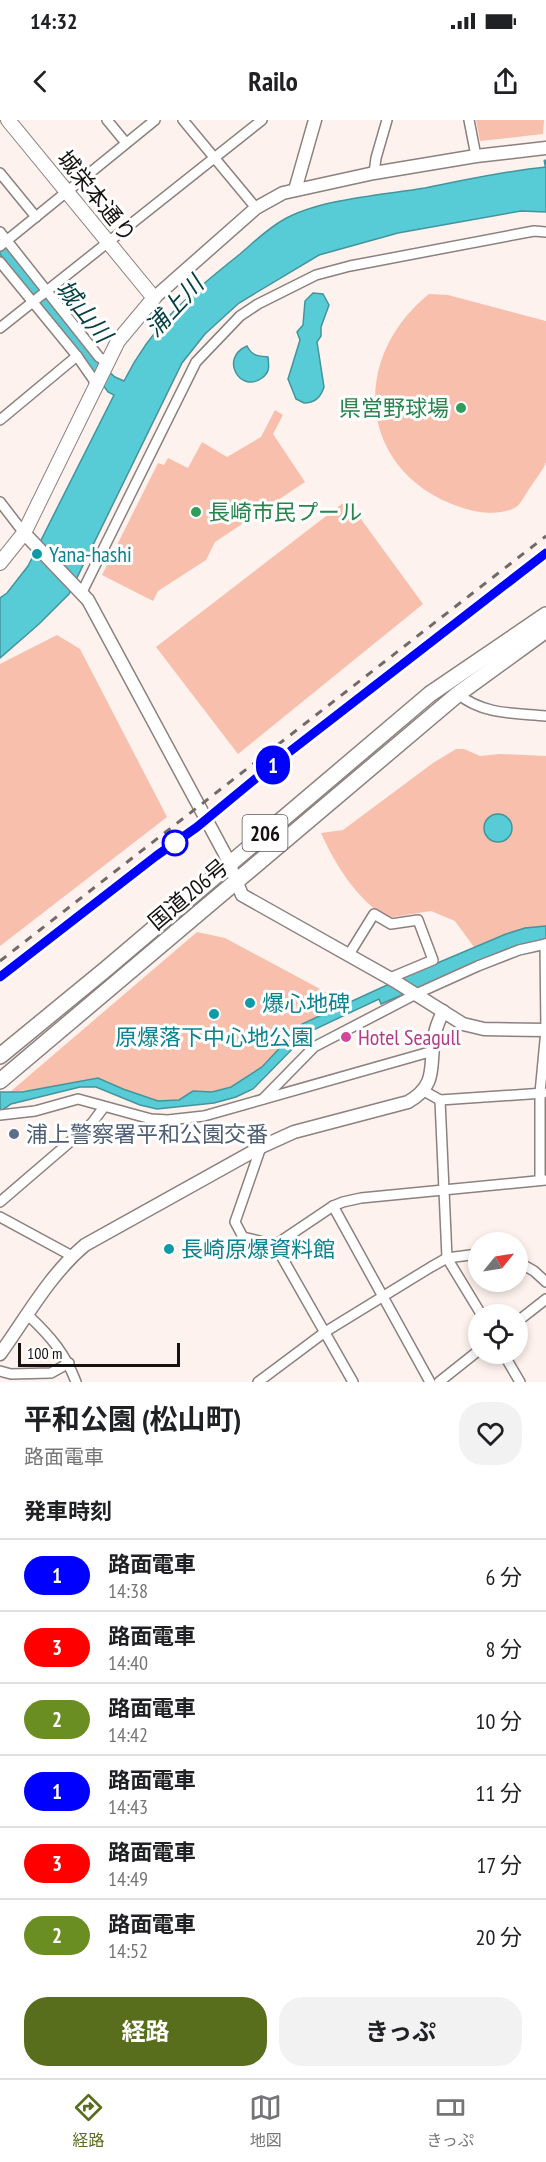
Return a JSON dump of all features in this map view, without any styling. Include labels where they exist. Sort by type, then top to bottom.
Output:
[{"type":"highway","name":"国道206号","points":[[0,1056],[81,991],[430,694],[546,615]]},
{"type":"highway","name":"国道206号","points":[[0,1081],[458,694],[546,630]]},
{"type":"main road","name":"城栄本通り","points":[[8,120],[154,298]]},
{"type":"main road","points":[[0,563],[24,533],[118,341],[154,298]]},
{"type":"street","points":[[107,120],[126,143]]},
{"type":"street","points":[[3,243],[156,120]]},
{"type":"street","points":[[183,120],[256,208]]},
{"type":"street","points":[[0,328],[262,120]]},
{"type":"street","points":[[295,190],[315,120]]},
{"type":"street","points":[[374,173],[387,120]]},
{"type":"street","points":[[469,120],[476,156]]},
{"type":"street","points":[[154,298],[256,208],[283,193],[374,173],[476,156],[546,148]]},
{"type":"street","points":[[0,173],[36,217]]},
{"type":"street","points":[[80,590],[196,362],[240,316],[258,304],[316,276],[350,266],[534,231],[546,232]]},
{"type":"street","points":[[0,232],[3,243],[47,291],[107,364]]},
{"type":"street","points":[[0,262],[97,385]]},
{"type":"street","points":[[0,420],[77,357]]},
{"type":"street","points":[[0,502],[34,545],[80,590],[230,864],[242,895],[392,979],[463,1024],[484,1029],[546,1030]]},
{"type":"street","points":[[458,694],[470,704],[485,710],[546,716]]},
{"type":"street","points":[[348,956],[374,914],[391,924],[418,920],[432,960],[392,979]]},
{"type":"street","points":[[262,1100],[314,1047],[415,993],[519,950],[545,944],[543,1179],[362,1198],[343,1202],[333,1206],[275,1245]]},
{"type":"street","points":[[0,1354],[72,1256],[85,1245],[261,1147],[294,1132],[408,1102],[424,1090],[433,1063],[435,1034],[443,1011]]},
{"type":"street","points":[[0,1115],[35,1111],[78,1099],[133,1115],[168,1119],[204,1116],[433,1051]]},
{"type":"street","points":[[424,1090],[440,1100],[543,1093]]},
{"type":"street","points":[[440,1100],[447,1258],[475,1304]]},
{"type":"street","points":[[0,1202],[92,1123],[104,1107]]},
{"type":"street","points":[[261,1147],[235,1222],[243,1237],[275,1245],[353,1382]]},
{"type":"street","points":[[333,1206],[430,1382]]},
{"type":"street","points":[[0,1217],[72,1256]]},
{"type":"street","points":[[258,1382],[325,1332],[383,1296],[447,1258],[468,1255]]},
{"type":"street","points":[[528,1268],[546,1282]]},
{"type":"street","points":[[528,1313],[546,1299]]},
{"type":"street","points":[[28,1315],[59,1346],[76,1382]]},
{"type":"street","points":[[439,1382],[468,1359]]},
{"type":"street","points":[[0,1371],[11,1374],[51,1373],[69,1363]]},
{"type":"street","points":[[509,1364],[520,1382]]},
{"type":"shaded area","points":[[476,120],[544,120],[543,134],[480,141]]},
{"type":"shaded area","name":"県営野球場","points":[[429,294],[448,295],[546,321],[546,462],[520,503],[510,510],[497,513],[476,511],[463,508],[428,492],[402,470],[385,443],[376,413],[376,382],[385,351],[403,321]]},
{"type":"shaded area","name":"長崎市民プール","points":[[275,410],[283,415],[273,434],[305,482],[215,542],[206,560],[158,591],[153,601],[102,575],[158,463],[164,465],[168,458],[188,468],[202,442],[227,457],[261,437]]},
{"type":"shaded area","points":[[347,500],[423,604],[238,754],[156,647]]},
{"type":"shaded area","points":[[57,635],[80,649],[167,817],[0,946],[0,664]]},
{"type":"shaded area","points":[[456,749],[464,749],[480,756],[500,754],[546,756],[546,926],[525,928],[474,947],[455,921],[431,911],[387,918],[376,910],[348,880],[321,833],[343,830],[433,763]]},
{"type":"shaded area","name":"原爆落下中心地公園","points":[[197,932],[225,938],[348,1004],[302,1024],[262,1067],[231,1086],[212,1092],[193,1091],[179,1100],[158,1101],[98,1078],[48,1088],[10,1092]]},
{"type":"water","points":[[546,167],[546,212],[521,211],[398,233],[319,255],[239,303],[205,334],[182,363],[69,594],[0,658],[0,598],[7,593],[28,566],[114,395],[108,392],[0,254],[0,239],[96,360],[115,377],[124,381],[147,342],[174,311],[260,236],[283,220],[333,202]]},
{"type":"water","points":[[313,293],[323,294],[329,305],[321,327],[321,336],[317,342],[324,387],[317,399],[304,403],[296,399],[288,379],[300,340],[297,332],[303,325],[305,301]]},
{"type":"water","points":[[247,346],[253,354],[268,357],[268,371],[254,382],[240,378],[234,366],[234,358]]},
{"type":"water","points":[[498,814],[508,818],[512,828],[508,838],[498,842],[488,838],[484,828],[488,818]]},
{"type":"water","points":[[546,926],[546,939],[515,946],[381,1004],[379,999],[309,1032],[253,1089],[236,1097],[214,1103],[157,1109],[140,1105],[96,1087],[80,1087],[11,1104],[0,1112],[0,1092],[22,1092],[98,1078],[158,1101],[179,1100],[193,1091],[212,1092],[231,1087],[262,1067],[302,1024],[506,934],[525,928]]},
{"type":"waterway","points":[[545,161],[546,166]]},
{"type":"tram line","points":[[0,977],[197,827],[266,770],[546,553]]},
{"type":"tram line","name":"1","points":[[0,977],[197,827],[243,788],[546,553]]},
{"type":"railway","points":[[0,961],[546,536]]},
{"type":"place","name":"県営野球場","points":[[461,408]]},
{"type":"place","name":"長崎市民プール","points":[[196,512]]},
{"type":"place","name":"Yana-hashi","points":[[37,554]]},
{"type":"place","name":"爆心地碑","points":[[250,1003]]},
{"type":"place","name":"原爆落下中心地公園","points":[[214,1014]]},
{"type":"place","name":"Hotel Seagull","points":[[346,1037]]},
{"type":"place","name":"浦上警察署平和公園交番","points":[[14,1134]]},
{"type":"place","name":"長崎原爆資料館","points":[[169,1249]]},
{"type":"water label","name":"浦上川","points":[[174,306]]},
{"type":"water label","name":"城山川","points":[[84,311]]}]
